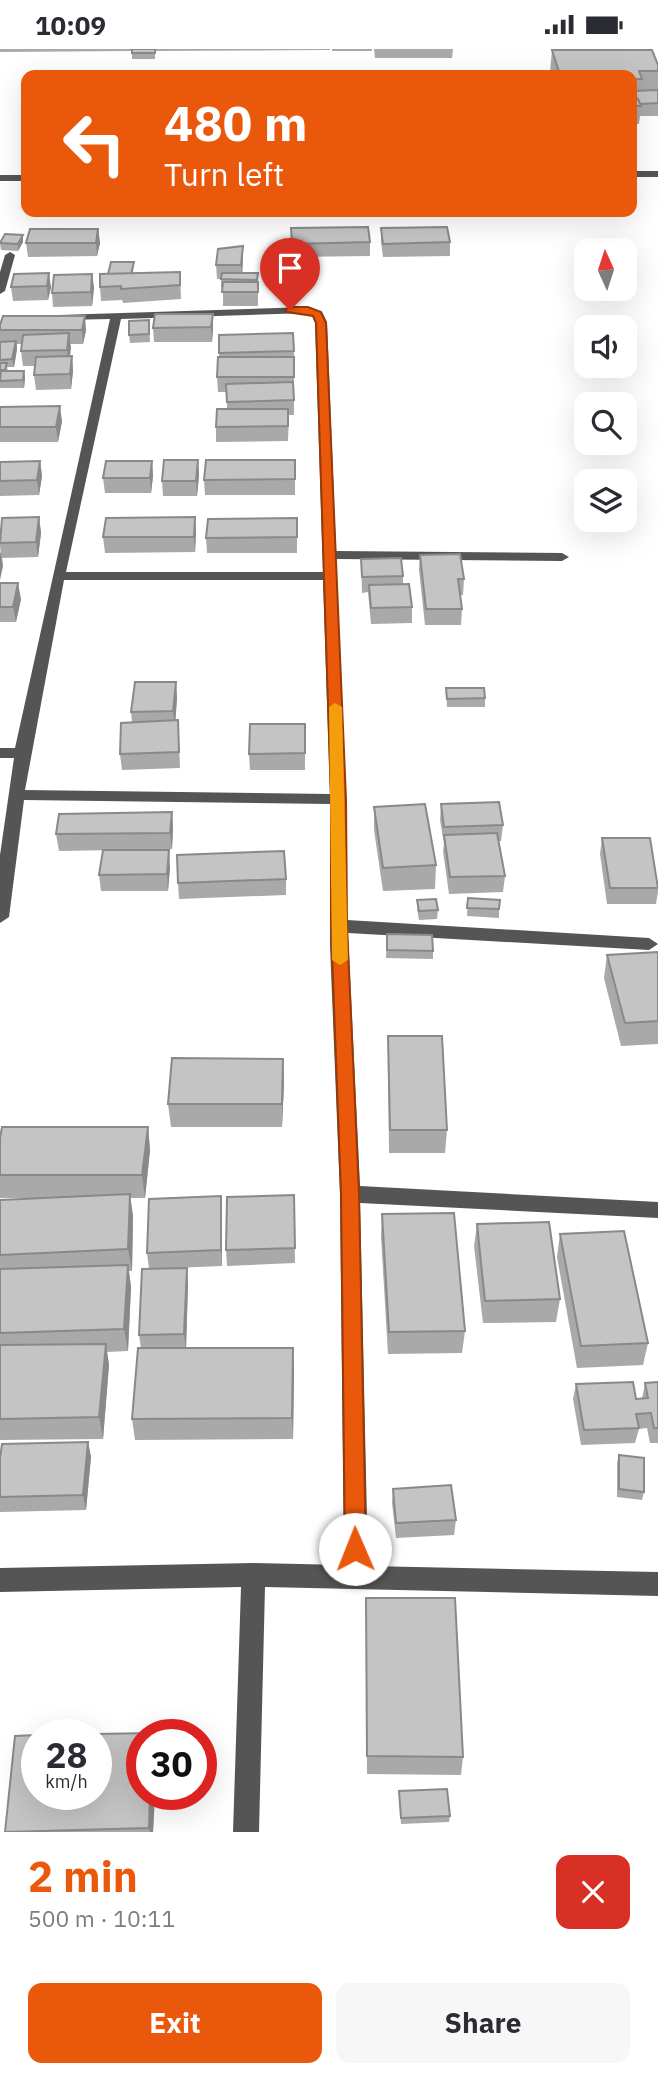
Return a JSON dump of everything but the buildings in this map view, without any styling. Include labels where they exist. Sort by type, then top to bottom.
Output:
[{"type":"street","points":[[637,174],[658,174]]},
{"type":"street","points":[[0,178],[21,178]]},
{"type":"street","points":[[0,291],[10,255]]},
{"type":"street","points":[[52,317],[308,310],[318,314],[321,323],[350,1193],[356,1576]]},
{"type":"street","points":[[0,918],[19,795],[22,753],[58,576],[116,317]]},
{"type":"street","points":[[330,555],[562,557]]},
{"type":"street","points":[[58,576],[331,576]]},
{"type":"street","points":[[0,753],[22,753]]},
{"type":"street","points":[[19,795],[338,799]]},
{"type":"street","points":[[339,926],[649,944]]},
{"type":"street","points":[[350,1193],[658,1210]]},
{"type":"street","points":[[246,1832],[253,1576]]},
{"type":"street","points":[[0,1580],[356,1576],[658,1584]]},
{"type":"slow traffic","points":[[335,707],[340,960]]},
{"type":"route","points":[[290,310],[308,310],[318,314],[321,323],[350,1193],[355,1549]]}]
